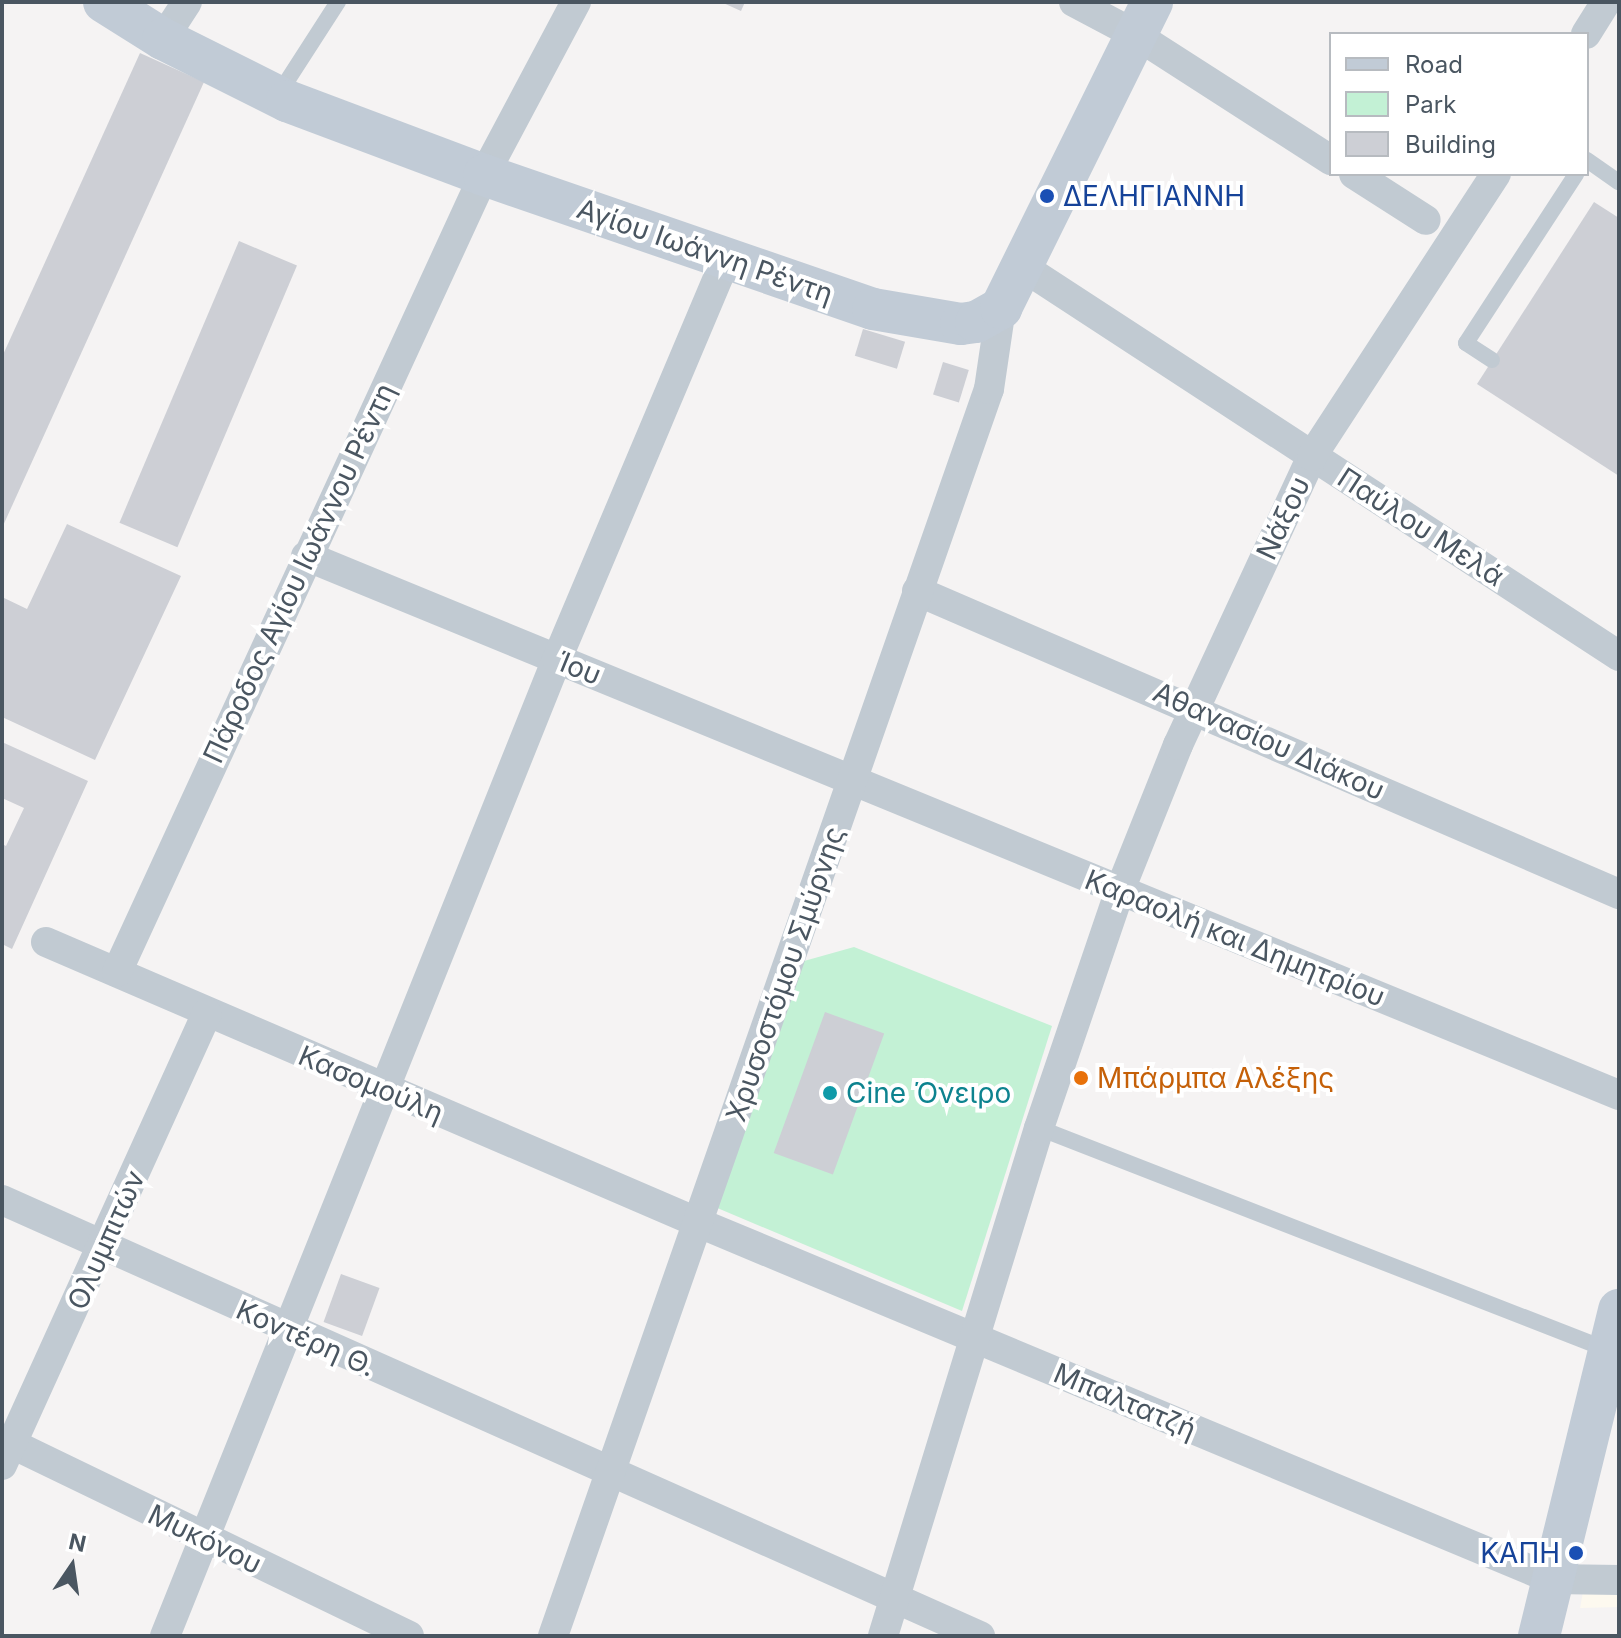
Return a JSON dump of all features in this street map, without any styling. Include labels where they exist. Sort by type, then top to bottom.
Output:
[{"type":"street","name":"Αγίου Ιωάννη Ρέντη","points":[[104,2],[163,39],[278,96],[484,175],[726,259],[905,318],[976,322],[1001,308]]},
{"type":"street","points":[[163,39],[187,2]]},
{"type":"street","name":"Πάροδος Αγίου Ιωάννου Ρέντη","points":[[117,972],[484,175],[576,2]]},
{"type":"street","points":[[1074,2],[1144,18],[1329,158]]},
{"type":"street","points":[[1587,32],[1606,2]]},
{"type":"street","points":[[1001,308],[1144,18]]},
{"type":"street","points":[[1357,176],[1426,220]]},
{"type":"street","name":"Νάξου","points":[[883,1636],[1039,1128],[1120,890],[1195,708],[1312,456],[1495,176]]},
{"type":"street","points":[[165,1636],[387,1091],[557,659],[726,259]]},
{"type":"street","name":"Παύλου Μελά","points":[[1023,267],[1619,656]]},
{"type":"street","name":"Χρυσοστόμου Σμύρνης","points":[[553,1636],[989,389],[1001,308]]},
{"type":"street","name":"Ίου","points":[[306,556],[852,780]]},
{"type":"street","name":"Αθανασίου Διάκου","points":[[917,591],[1195,708],[1619,894]]},
{"type":"street","name":"Καραολή και Δημητρίου","points":[[852,780],[1619,1095]]},
{"type":"street","name":"Κασομούλη","points":[[46,942],[699,1223]]},
{"type":"street","name":"Ολυμπιτών","points":[[5,1449],[103,1247],[207,1013]]},
{"type":"street","name":"Κοντέρη Θ.","points":[[2,1200],[609,1475],[980,1636]]},
{"type":"street","name":"Μπαλτατζή","points":[[699,1223],[1552,1579]]},
{"type":"street","points":[[1539,1636],[1619,1310]]},
{"type":"street","name":"Μυκόνου","points":[[5,1449],[409,1636]]},
{"type":"street","points":[[1552,1579],[1619,1580]]},
{"type":"lane","points":[[278,96],[338,2]]},
{"type":"lane","points":[[1589,161],[1619,182]]},
{"type":"lane","points":[[1492,360],[1466,343],[1575,176]]},
{"type":"lane","points":[[1039,1128],[1608,1350]]},
{"type":"shaded area","points":[[1588,1565],[1619,1567],[1619,1607],[1580,1608]]},
{"type":"green space","points":[[854,947],[1052,1026],[962,1311],[715,1207],[797,963]]},
{"type":"building","points":[[721,2],[745,2],[741,11]]},
{"type":"building","points":[[140,53],[204,82],[2,528],[2,357]]},
{"type":"building","points":[[1594,202],[1619,218],[1619,476],[1477,384]]},
{"type":"building","points":[[239,241],[297,266],[177,547],[119,523]]},
{"type":"building","points":[[863,329],[905,342],[897,369],[855,356]]},
{"type":"building","points":[[943,362],[969,370],[959,402],[933,395]]},
{"type":"building","points":[[67,524],[181,576],[95,760],[2,717],[2,597],[27,609]]},
{"type":"building","points":[[2,742],[88,781],[12,949],[2,944],[2,844],[6,846],[24,808],[2,798]]},
{"type":"building","name":"Cine Όνειρο","points":[[825,1012],[884,1034],[833,1175],[774,1153]]},
{"type":"building","points":[[341,1274],[380,1288],[362,1336],[324,1322]]},
{"type":"place","name":"ΔΕΛΗΓΙΑΝΝΗ","points":[[1047,196]]},
{"type":"place","name":"Μπάρμπα Αλέξης","points":[[1081,1078]]},
{"type":"place","name":"Cine Όνειρο","points":[[830,1093]]},
{"type":"place","name":"ΚΑΠΗ","points":[[1576,1553]]}]
